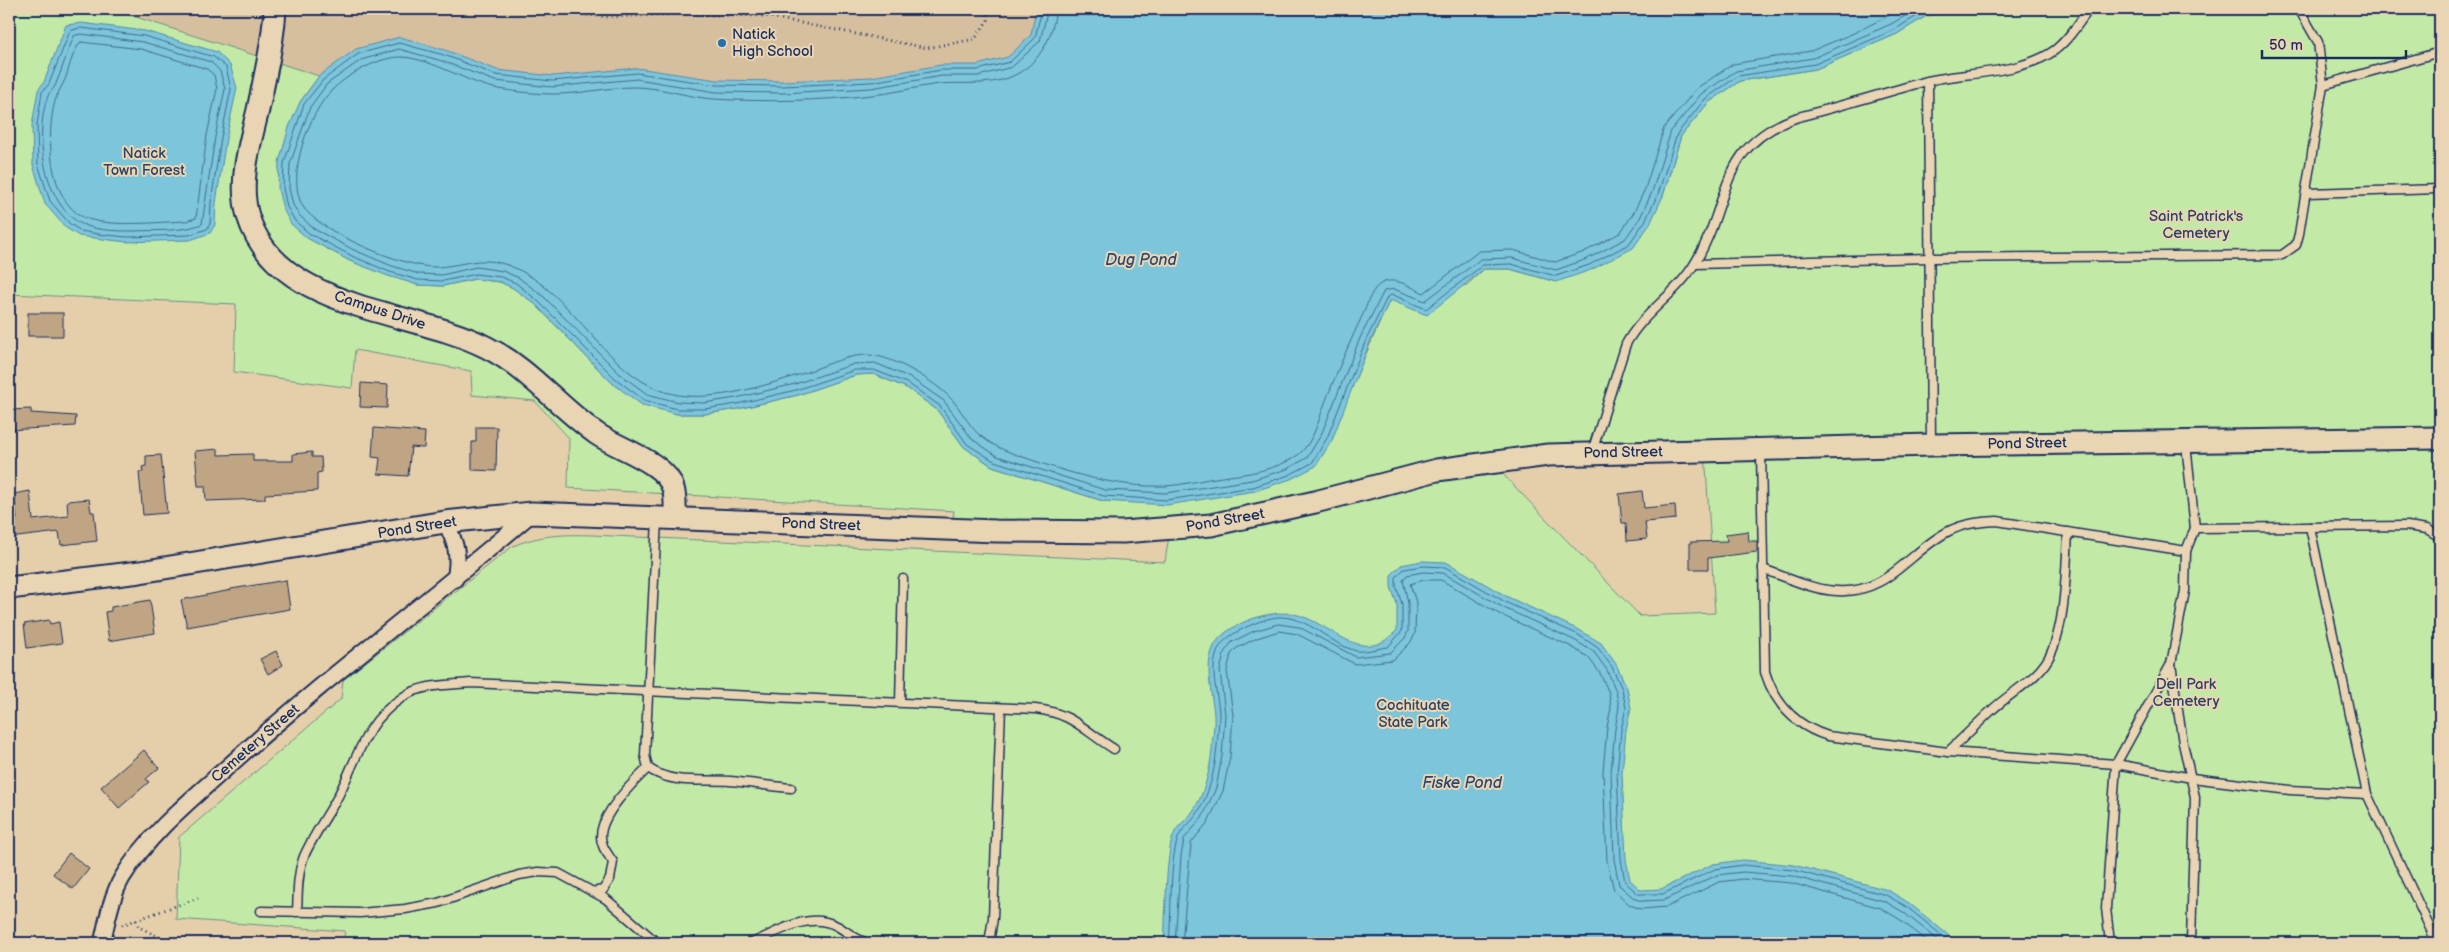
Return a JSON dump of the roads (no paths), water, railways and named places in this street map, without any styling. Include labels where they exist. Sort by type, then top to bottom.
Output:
[{"type":"street","name":"Campus Drive","points":[[275,9],[270,52],[246,168],[247,214],[254,232],[267,250],[283,266],[304,282],[328,294],[350,303],[466,338],[508,360],[590,429],[626,451],[656,465],[667,476],[673,488],[666,518]]},
{"type":"street","name":"Pond Street","points":[[9,588],[140,572],[445,522],[532,513],[987,530],[1133,532],[1211,525],[1315,502],[1437,470],[1539,456],[1592,452],[1761,450],[1931,444],[2440,438]]},
{"type":"street","name":"Cemetery Street","points":[[104,937],[121,879],[143,848],[180,810],[283,716],[455,579],[532,513]]},
{"type":"street","points":[[445,522],[455,540],[458,554],[455,579]]},
{"type":"lane","points":[[1592,452],[1630,337],[1634,330],[1695,264],[1710,234],[1731,170],[1746,150],[1762,135],[1780,123],[1798,117],[1928,81],[2016,66],[2042,56],[2055,50],[2068,37],[2089,9]]},
{"type":"lane","points":[[1695,264],[1930,258],[2282,255],[2296,245],[2307,193],[2323,85],[2318,42],[2299,9]]},
{"type":"lane","points":[[2323,85],[2440,52]]},
{"type":"lane","points":[[1928,81],[1931,444]]},
{"type":"lane","points":[[2307,193],[2440,189]]},
{"type":"lane","points":[[2110,943],[2106,908],[2116,764],[2171,664],[2185,591],[2186,551],[2195,528],[2186,441]]},
{"type":"lane","points":[[1761,450],[1765,672],[1771,690],[1796,721],[1812,731],[1828,736],[1948,752],[2116,764],[2192,778],[2290,790],[2367,794]]},
{"type":"lane","points":[[666,518],[648,692],[645,755],[648,768],[658,775],[677,780],[729,781],[791,788]]},
{"type":"lane","points":[[1763,569],[1816,588],[1837,592],[1860,589],[1882,582],[1948,532],[1971,523],[1997,521],[2186,551]]},
{"type":"lane","points":[[2310,526],[2367,794],[2437,943]]},
{"type":"lane","points":[[2195,528],[2407,526],[2427,529],[2440,537]]},
{"type":"lane","points":[[1948,752],[1992,710],[2037,673],[2048,659],[2056,639],[2064,593],[2068,532]]},
{"type":"lane","points":[[900,702],[904,579]]},
{"type":"lane","points":[[2171,664],[2195,797],[2192,943]]},
{"type":"lane","points":[[297,912],[299,873],[303,857],[339,795],[361,743],[383,714],[404,696],[434,685],[470,683],[900,702],[1056,711],[1078,722],[1095,738],[1114,749]]},
{"type":"lane","points":[[989,943],[993,918],[1001,708]]},
{"type":"lane","points":[[592,892],[603,890],[610,879],[612,862],[604,848],[601,836],[606,823],[621,794],[648,768]]},
{"type":"lane","points":[[261,911],[360,913],[438,903],[519,875],[538,872],[558,874],[592,892],[623,911],[655,941],[662,943]]},
{"type":"lane","points":[[752,943],[800,922],[815,919],[838,926],[854,938],[868,943]]},
{"type":"water","name":"Dug Pond","points":[[1036,9],[1986,9],[1928,15],[1897,34],[1816,69],[1740,81],[1708,103],[1681,136],[1663,196],[1650,224],[1633,248],[1591,270],[1556,282],[1510,269],[1484,269],[1427,315],[1390,300],[1370,342],[1332,440],[1316,466],[1291,479],[1255,491],[1167,505],[1103,501],[992,466],[964,447],[937,410],[907,388],[873,374],[856,375],[798,395],[738,409],[705,414],[677,414],[642,405],[612,383],[535,304],[513,288],[500,282],[475,279],[443,286],[418,285],[388,276],[350,261],[307,238],[291,224],[283,209],[278,189],[279,162],[289,127],[300,102],[319,76],[356,49],[400,37],[445,50],[497,70],[553,76],[637,68],[717,80],[783,81],[871,77],[941,65],[977,65],[1008,57],[1031,35]]},
{"type":"water","points":[[81,23],[145,31],[217,52],[230,65],[237,88],[226,139],[216,203],[215,225],[210,233],[190,240],[126,242],[79,236],[66,228],[45,204],[33,165],[32,125],[38,90],[44,82],[66,25]]},
{"type":"water","name":"Fiske Pond","points":[[1422,561],[1446,562],[1510,598],[1579,630],[1601,643],[1616,664],[1627,688],[1631,708],[1626,730],[1622,773],[1626,859],[1630,880],[1641,890],[1661,889],[1713,864],[1743,860],[1794,865],[1888,890],[1909,903],[1958,943],[1164,943],[1167,870],[1171,843],[1175,831],[1196,807],[1206,783],[1210,766],[1214,719],[1209,672],[1212,651],[1217,641],[1225,633],[1242,623],[1263,616],[1284,613],[1295,614],[1316,622],[1350,641],[1362,645],[1373,645],[1385,640],[1397,630],[1397,604],[1391,587],[1391,575],[1401,565]]},
{"type":"place","name":"Natick High School","points":[[722,43]]},
{"type":"park label","name":"Natick Town Forest","points":[[144,162]]},
{"type":"park label","name":"Saint Patrick's Cemetery","points":[[2196,224]]},
{"type":"park label","name":"Dell Park Cemetery","points":[[2186,692]]},
{"type":"park label","name":"Cochituate State Park","points":[[1413,714]]}]
